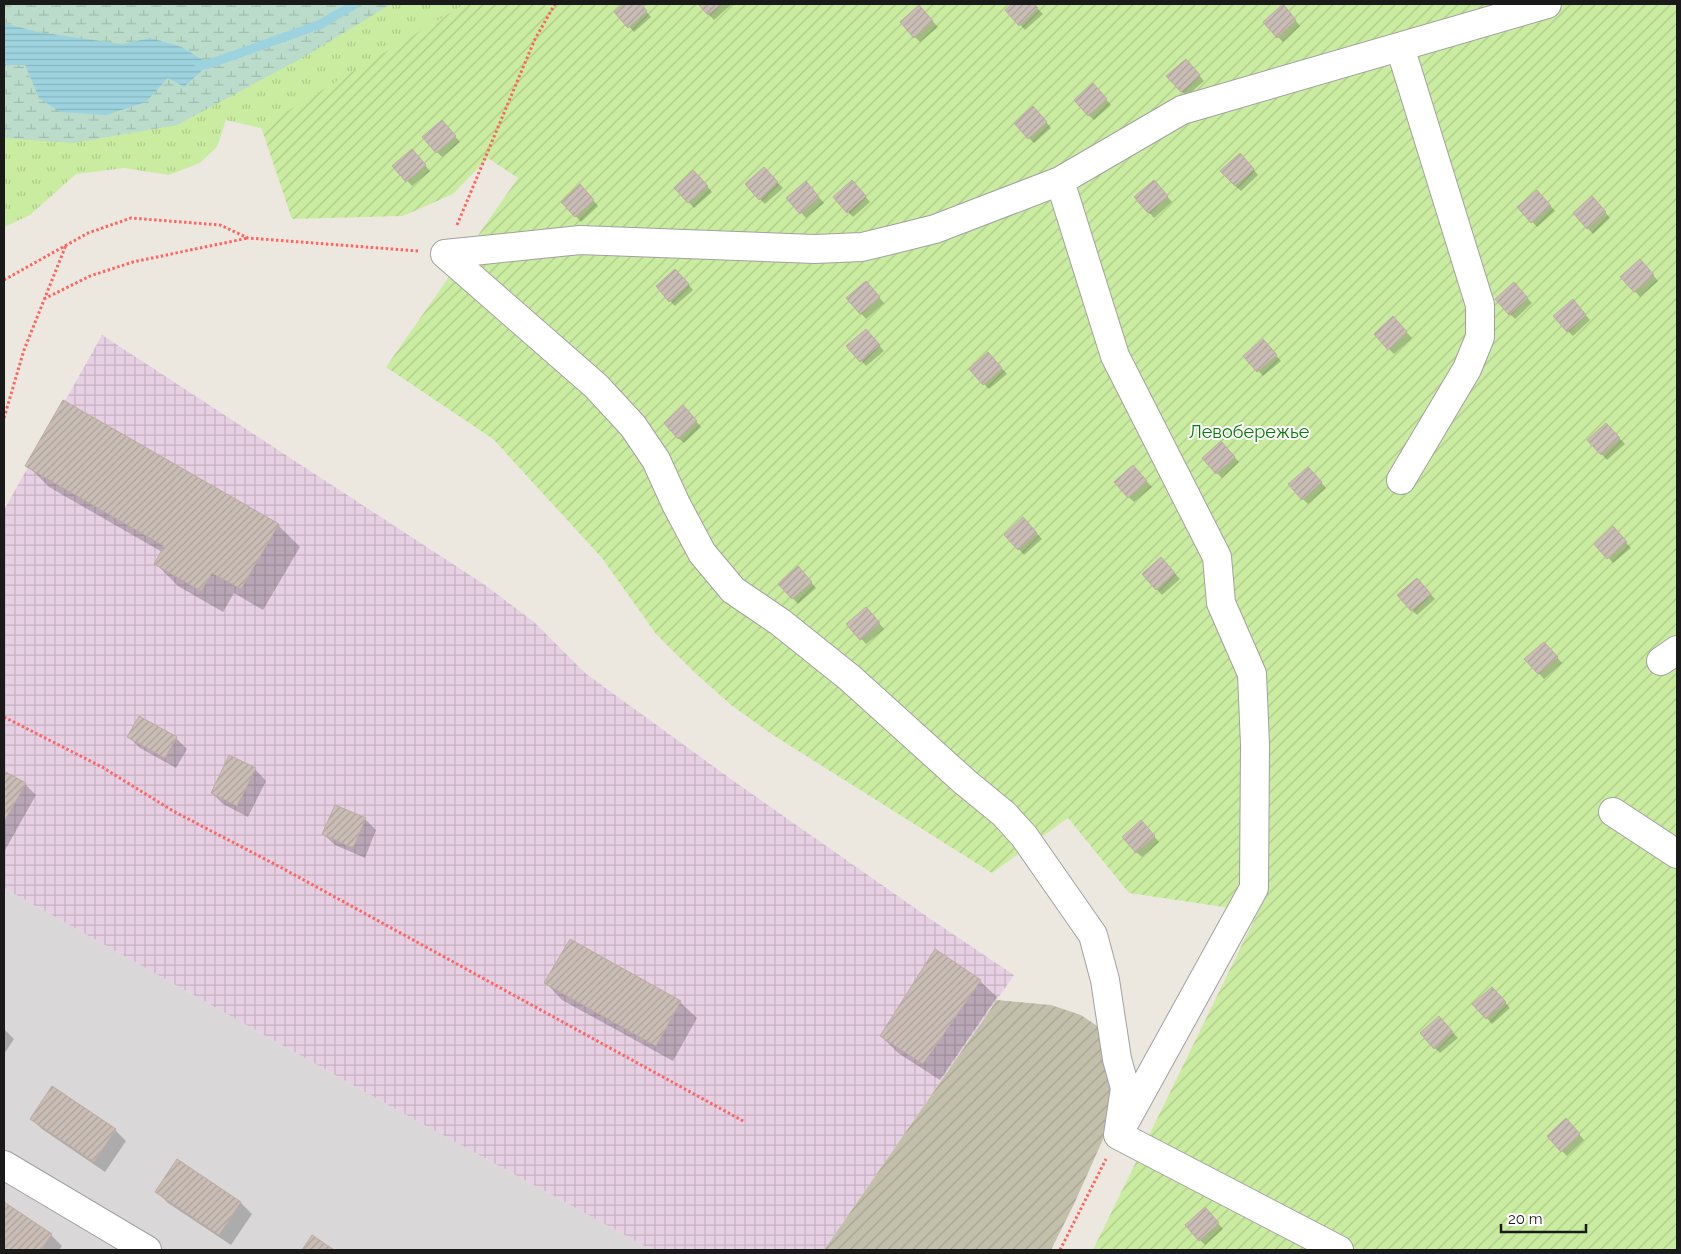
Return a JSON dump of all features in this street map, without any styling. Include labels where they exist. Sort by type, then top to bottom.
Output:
[{"type":"street","points":[[445,254],[580,240],[815,249],[862,247],[934,229],[1060,182],[1182,110],[1546,4]]},
{"type":"street","points":[[1400,47],[1480,305],[1480,337],[1467,369],[1401,480]]},
{"type":"street","points":[[1060,182],[1116,356],[1217,557],[1221,603],[1252,674],[1255,745],[1254,888],[1118,1135]]},
{"type":"street","points":[[445,254],[596,386],[633,426],[656,460],[676,504],[702,553],[733,590],[780,622],[850,678],[965,782],[1004,814],[1024,836],[1093,935],[1105,980],[1117,1059],[1125,1088],[1118,1135]]},
{"type":"street","points":[[1613,812],[1677,854]]},
{"type":"street","points":[[1118,1135],[1338,1250]]},
{"type":"street","points":[[4,1166],[147,1250]]},
{"type":"path","points":[[44,300],[90,276],[134,262],[248,238],[445,254],[536,39],[555,4]]},
{"type":"path","points":[[4,280],[88,233],[131,218],[220,225],[248,238]]},
{"type":"path","points":[[4,418],[24,350],[66,245]]},
{"type":"path","points":[[4,717],[102,767],[173,811],[300,878],[744,1122]]},
{"type":"path","points":[[1060,1250],[1118,1135]]},
{"type":"shaded area","points":[[102,335],[485,585],[534,622],[585,673],[735,782],[1014,975],[824,1250],[652,1250],[390,1106],[4,888],[4,510]]},
{"type":"shaded area","points":[[4,888],[390,1106],[652,1250],[4,1250]]},
{"type":"shaded area","points":[[997,1000],[1051,1005],[1081,1015],[1103,1030],[1116,1046],[1113,1117],[1051,1250],[824,1250]]},
{"type":"green space","points":[[4,4],[465,4],[378,59],[260,128],[226,120],[217,147],[200,163],[169,175],[124,168],[76,174],[30,215],[4,227]]},
{"type":"green space","points":[[4,4],[391,4],[304,57],[177,125],[73,143],[4,138],[4,70],[6,65],[25,65],[39,98],[146,102],[168,78],[150,38],[122,44],[38,32],[4,23]]},
{"type":"green space","name":"Левобережье","points":[[465,4],[1677,4],[1677,1250],[1093,1250],[1258,912],[1129,893],[1068,818],[992,873],[773,735],[731,705],[656,634],[602,558],[493,439],[386,367],[518,178],[488,158],[453,194],[403,216],[292,219],[261,127]]},
{"type":"water","points":[[4,23],[38,32],[122,44],[150,38],[182,47],[209,64],[184,87],[168,78],[146,102],[106,115],[60,112],[39,98],[25,65],[6,65],[4,70]]},
{"type":"building","points":[[623,4],[641,4],[647,11],[628,28],[614,12]]},
{"type":"building","points":[[698,4],[721,4],[708,15]]},
{"type":"building","points":[[1012,4],[1034,4],[1038,8],[1019,26],[1005,10]]},
{"type":"building","points":[[1283,4],[1296,20],[1277,38],[1263,22]]},
{"type":"building","points":[[919,5],[933,21],[914,38],[900,22]]},
{"type":"building","points":[[1186,59],[1200,75],[1181,92],[1166,76]]},
{"type":"building","points":[[1093,83],[1107,99],[1088,116],[1074,100]]},
{"type":"building","points":[[1033,106],[1047,122],[1028,139],[1014,123]]},
{"type":"building","points":[[442,120],[456,136],[436,153],[422,137]]},
{"type":"building","points":[[412,149],[426,165],[406,182],[392,166]]},
{"type":"building","points":[[1240,153],[1254,169],[1235,186],[1220,171]]},
{"type":"building","points":[[764,167],[778,182],[759,200],[745,184]]},
{"type":"building","points":[[693,170],[708,186],[688,203],[674,188]]},
{"type":"building","points":[[852,180],[866,196],[847,213],[833,197]]},
{"type":"building","points":[[1154,180],[1168,196],[1148,213],[1134,197]]},
{"type":"building","points":[[806,181],[819,197],[800,214],[786,198]]},
{"type":"building","points":[[580,184],[594,200],[575,217],[561,202]]},
{"type":"building","points":[[1537,190],[1551,206],[1531,223],[1517,207]]},
{"type":"building","points":[[1592,196],[1606,212],[1587,229],[1573,213]]},
{"type":"building","points":[[1640,259],[1654,275],[1634,292],[1620,277]]},
{"type":"building","points":[[675,269],[689,284],[669,302],[656,286]]},
{"type":"building","points":[[866,281],[880,297],[860,314],[846,298]]},
{"type":"building","points":[[1514,282],[1528,298],[1509,315],[1495,299]]},
{"type":"building","points":[[1573,299],[1586,315],[1567,332],[1553,316]]},
{"type":"building","points":[[1393,316],[1407,332],[1388,350],[1374,334]]},
{"type":"building","points":[[866,329],[880,345],[860,362],[846,346]]},
{"type":"building","points":[[1263,339],[1277,355],[1257,372],[1243,356]]},
{"type":"building","points":[[988,352],[1002,368],[983,385],[969,369]]},
{"type":"building","points":[[63,400],[279,524],[241,589],[212,573],[201,591],[154,564],[164,546],[25,466]]},
{"type":"building","points":[[683,405],[697,421],[678,439],[664,423]]},
{"type":"building","points":[[1606,423],[1620,438],[1601,455],[1587,440]]},
{"type":"building","points":[[1221,441],[1235,457],[1216,474],[1202,458]]},
{"type":"building","points":[[1133,465],[1147,481],[1128,498],[1114,482]]},
{"type":"building","points":[[1308,467],[1322,482],[1302,500],[1288,484]]},
{"type":"building","points":[[1023,517],[1037,533],[1018,550],[1004,535]]},
{"type":"building","points":[[1613,526],[1627,542],[1607,559],[1594,544]]},
{"type":"building","points":[[1161,557],[1175,573],[1156,590],[1142,574]]},
{"type":"building","points":[[798,566],[812,582],[792,599],[778,584]]},
{"type":"building","points":[[1417,578],[1431,594],[1411,611],[1397,595]]},
{"type":"building","points":[[866,607],[880,623],[860,640],[846,624]]},
{"type":"building","points":[[1544,642],[1558,657],[1538,674],[1524,659]]},
{"type":"building","points":[[139,716],[177,737],[165,758],[127,737]]},
{"type":"building","points":[[229,755],[256,768],[237,806],[211,793]]},
{"type":"building","points":[[4,771],[26,783],[4,822]]},
{"type":"building","points":[[335,805],[366,818],[353,848],[322,834]]},
{"type":"building","points":[[1141,820],[1155,836],[1136,853],[1122,837]]},
{"type":"building","points":[[570,939],[681,1001],[656,1046],[544,983]]},
{"type":"building","points":[[935,949],[981,980],[923,1064],[880,1036]]},
{"type":"building","points":[[1492,987],[1506,1002],[1486,1019],[1472,1004]]},
{"type":"building","points":[[1439,1016],[1453,1032],[1434,1049],[1420,1033]]},
{"type":"building","points":[[52,1086],[116,1129],[94,1162],[30,1119]]},
{"type":"building","points":[[1566,1118],[1580,1134],[1561,1152],[1547,1136]]},
{"type":"building","points":[[177,1159],[241,1202],[219,1235],[155,1192]]},
{"type":"building","points":[[4,1202],[52,1234],[41,1250],[4,1250]]},
{"type":"building","points":[[1205,1207],[1219,1223],[1199,1241],[1185,1225]]},
{"type":"building","points":[[312,1235],[334,1250],[302,1250]]},
{"type":"waterway","points":[[199,65],[209,64],[321,24],[355,4]]}]
